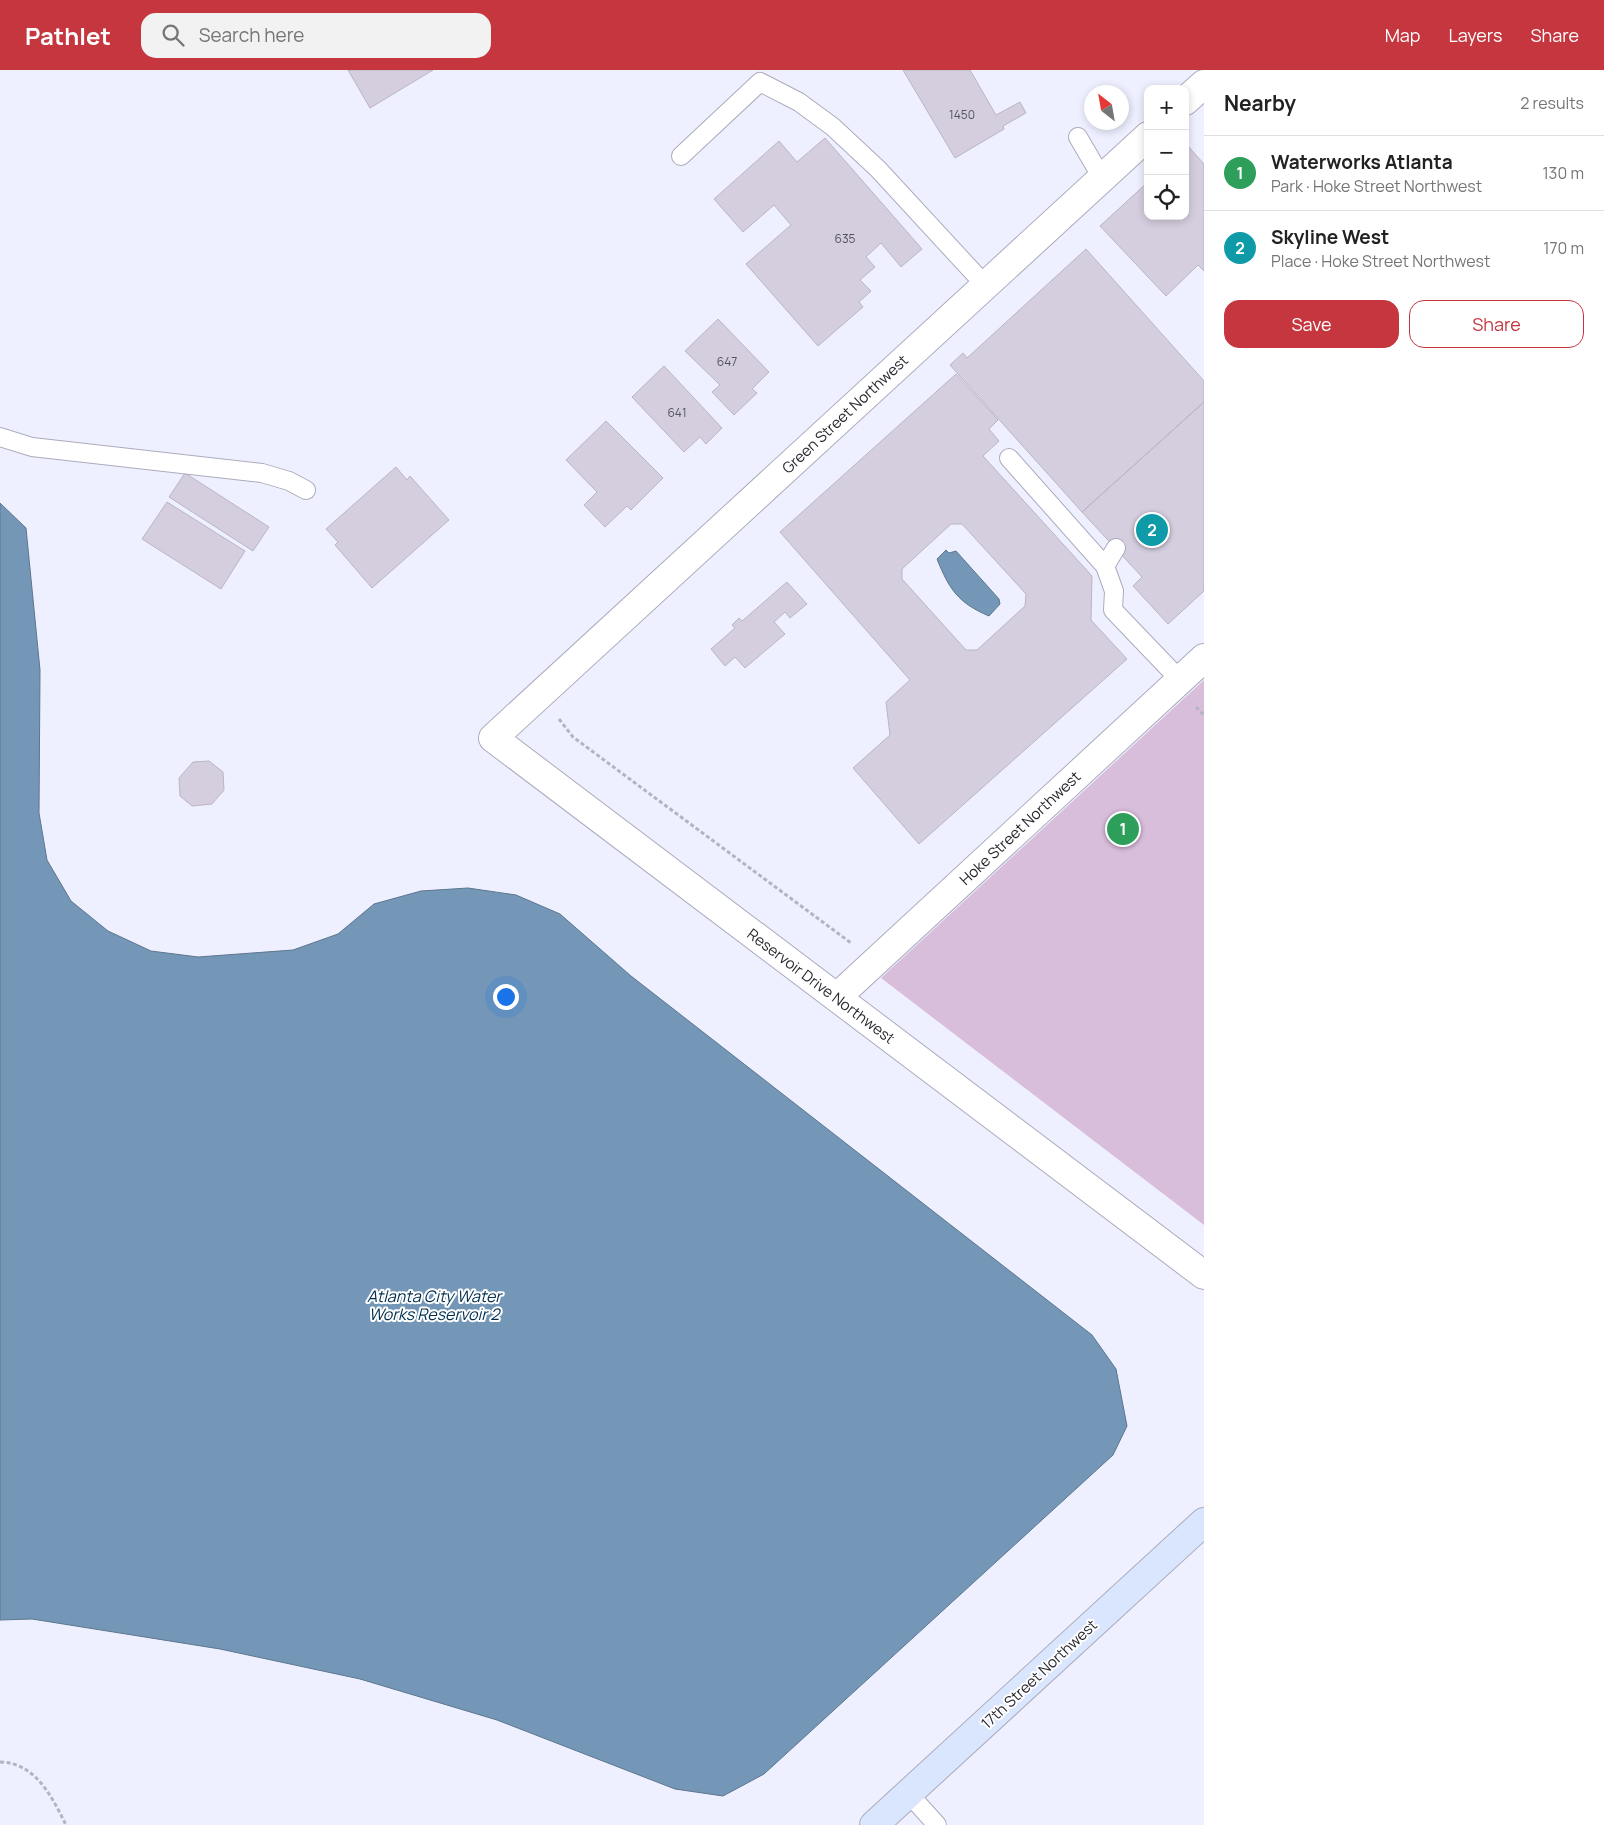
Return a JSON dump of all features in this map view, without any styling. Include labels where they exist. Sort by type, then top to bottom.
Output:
[{"type":"street","points":[[1189,97],[1204,84]]},
{"type":"street","name":"Green Street Northwest","points":[[542,692],[1144,140]]},
{"type":"street","name":"Hoke Street Northwest","points":[[837,998],[1204,658]]},
{"type":"street","name":"Reservoir Drive Northwest","points":[[542,692],[493,738],[1204,1276]]},
{"type":"street","name":"17th Street Northwest","points":[[874,1825],[1204,1522]]},
{"type":"lane","points":[[681,156],[760,82],[798,102],[833,127],[878,170],[985,285]]},
{"type":"lane","points":[[1078,137],[1102,178]]},
{"type":"lane","points":[[0,437],[32,447],[50,450],[134,457],[164,464],[262,473],[289,481],[306,490]]},
{"type":"lane","points":[[1009,458],[1105,566],[1114,591],[1114,610],[1180,680]]},
{"type":"lane","points":[[1105,566],[1116,548]]},
{"type":"lane","points":[[909,1794],[937,1825]]},
{"type":"path","points":[[542,692],[559,720],[573,737],[851,944]]},
{"type":"path","points":[[0,1762],[33,1773],[47,1790],[66,1825]]},
{"type":"shaded area","points":[[1204,680],[1204,1225],[881,978]]},
{"type":"water","name":"Atlanta City Water Works Reservoir 2","points":[[0,503],[26,528],[40,670],[39,813],[47,860],[71,901],[108,931],[151,951],[198,957],[293,950],[338,934],[374,904],[421,891],[468,888],[516,895],[560,914],[631,976],[1092,1335],[1116,1369],[1127,1426],[1113,1455],[764,1774],[723,1796],[675,1789],[497,1720],[360,1679],[220,1649],[32,1619],[0,1620]]},
{"type":"water","points":[[946,550],[949,553],[956,551],[999,599],[1000,604],[989,616],[969,606],[951,587],[937,559]]},
{"type":"building","points":[[348,70],[433,70],[370,108]]},
{"type":"building","points":[[903,70],[970,70],[996,115],[1020,102],[1026,113],[1003,126],[1004,129],[955,158]]},
{"type":"building","points":[[825,138],[922,249],[901,267],[881,243],[866,257],[875,267],[860,280],[871,291],[859,302],[863,307],[818,346],[746,264],[791,225],[774,205],[743,232],[714,199],[779,141],[797,162]]},
{"type":"building","points":[[1189,147],[1204,164],[1204,271],[1198,265],[1166,296],[1100,226],[1144,186],[1144,220],[1189,220]]},
{"type":"building","points":[[1086,249],[1204,381],[1204,402],[1082,512],[950,365],[963,353],[967,358]]},
{"type":"building","points":[[718,319],[769,372],[752,389],[757,393],[734,415],[712,392],[720,385],[685,351]]},
{"type":"building","points":[[664,366],[722,428],[706,444],[700,437],[684,452],[632,397]]},
{"type":"building","points":[[956,374],[998,420],[989,429],[999,441],[983,456],[1092,576],[1091,620],[1127,659],[919,844],[853,768],[890,735],[886,702],[910,680],[780,532]],"holes":[[[951,524],[962,524],[1026,594],[1025,606],[977,650],[966,650],[902,579],[902,569]]]},
{"type":"building","points":[[1204,402],[1204,591],[1168,624],[1133,586],[1142,577],[1082,512]]},
{"type":"building","points":[[606,421],[663,478],[631,510],[627,506],[605,527],[584,505],[597,492],[566,460]]},
{"type":"building","points":[[396,467],[407,480],[410,476],[449,520],[372,588],[335,545],[338,542],[326,529]]},
{"type":"building","points":[[185,473],[269,527],[253,551],[169,497]]},
{"type":"building","points":[[167,502],[245,551],[221,589],[142,539]]},
{"type":"building","points":[[787,582],[807,604],[790,618],[785,612],[774,622],[785,634],[745,668],[735,657],[725,666],[711,649],[735,628],[732,625],[739,618],[742,621]]},
{"type":"building","points":[[209,761],[223,772],[224,790],[212,804],[192,806],[180,796],[179,778],[193,762]]},
{"type":"place","name":"Skyline West","points":[[1152,530]]},
{"type":"place","name":"Waterworks Atlanta","points":[[1123,829]]}]
